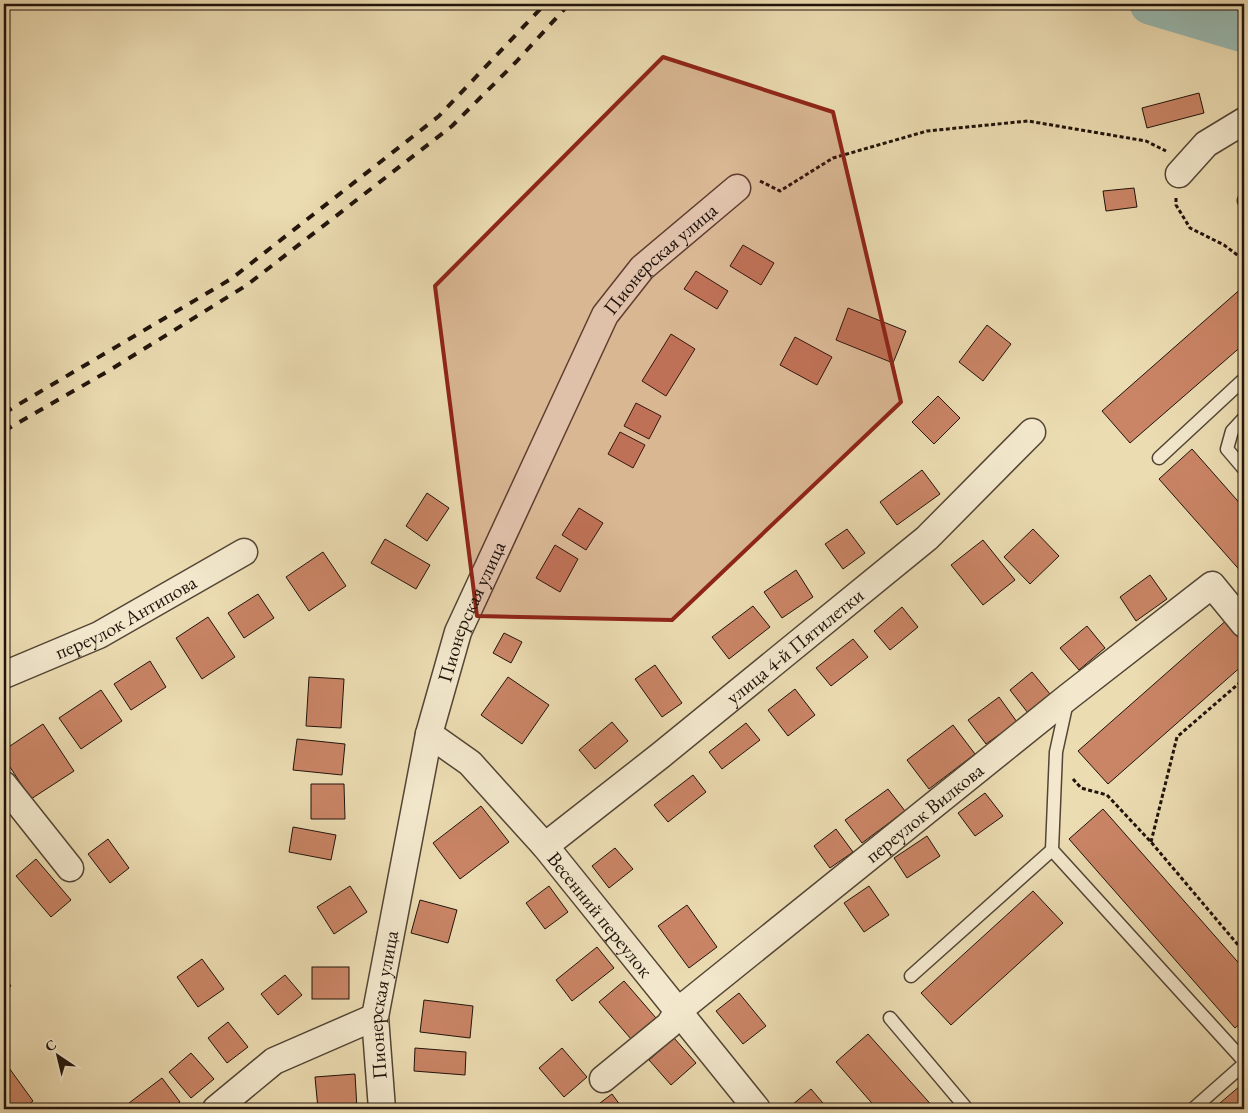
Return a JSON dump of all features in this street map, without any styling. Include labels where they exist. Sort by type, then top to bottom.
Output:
[{"type":"street","points":[[1191,160],[1244,121]]},
{"type":"street","name":"Пионерская улица","points":[[382,1109],[375,1017],[429,734],[458,632],[605,315],[642,268],[737,188]]},
{"type":"street","name":"улица 4-й Пятилетки","points":[[545,846],[668,749],[927,538],[1032,432]]},
{"type":"street","name":"переулок Антипова","points":[[4,675],[99,635],[244,552]]},
{"type":"street","name":"переулок Вилкова","points":[[603,1080],[669,1025],[678,1011],[1068,697],[1212,585],[1244,624]]},
{"type":"street","name":"Весенний переулок","points":[[429,734],[470,763],[545,846],[757,1109]]},
{"type":"street","points":[[4,785],[70,868]]},
{"type":"street","points":[[216,1109],[274,1061],[375,1017]]},
{"type":"lane","points":[[1158,458],[1243,381]]},
{"type":"lane","points":[[1244,418],[1232,431],[1227,449],[1244,469]]},
{"type":"lane","points":[[1068,697],[1056,752],[1052,850],[1244,1063],[1193,1109]]},
{"type":"lane","points":[[911,976],[1052,850]]},
{"type":"lane","points":[[890,1018],[967,1109]]},
{"type":"path","points":[[737,188],[752,176],[780,191],[833,158],[927,131],[1028,121],[1146,140],[1191,160],[1176,205],[1190,228],[1224,245],[1244,260]]},
{"type":"path","points":[[1151,842],[1178,737],[1244,678]]},
{"type":"path","points":[[1056,761],[1081,788],[1107,795],[1151,842],[1244,952]]},
{"type":"highlighted area","points":[[663,57],[833,112],[901,402],[672,620],[477,616],[435,286]]},
{"type":"building","points":[[1199,93],[1204,113],[1147,128],[1142,108]]},
{"type":"building","points":[[1134,188],[1137,207],[1106,211],[1103,191]]},
{"type":"building","points":[[743,245],[774,263],[761,285],[730,266]]},
{"type":"building","points":[[696,271],[728,291],[717,309],[684,289]]},
{"type":"building","points":[[1244,286],[1244,344],[1130,443],[1102,411]]},
{"type":"building","points":[[848,308],[906,331],[893,363],[836,340]]},
{"type":"building","points":[[987,325],[1011,344],[983,381],[959,362]]},
{"type":"building","points":[[671,334],[695,349],[666,396],[642,381]]},
{"type":"building","points":[[795,337],[832,357],[817,385],[780,365]]},
{"type":"building","points":[[938,396],[960,418],[934,444],[912,422]]},
{"type":"building","points":[[636,403],[661,416],[649,439],[624,426]]},
{"type":"building","points":[[620,432],[645,445],[633,468],[608,454]]},
{"type":"building","points":[[1192,449],[1244,508],[1244,575],[1159,479]]},
{"type":"building","points":[[922,470],[940,494],[897,525],[880,502]]},
{"type":"building","points":[[427,493],[449,508],[427,541],[406,526]]},
{"type":"building","points":[[579,508],[603,523],[586,550],[562,535]]},
{"type":"building","points":[[847,529],[865,553],[843,569],[825,544]]},
{"type":"building","points":[[1033,529],[1059,556],[1030,584],[1004,557]]},
{"type":"building","points":[[385,539],[430,565],[416,589],[371,563]]},
{"type":"building","points":[[983,540],[1015,580],[983,605],[951,565]]},
{"type":"building","points":[[555,545],[578,559],[560,592],[536,578]]},
{"type":"building","points":[[323,552],[346,586],[309,611],[286,577]]},
{"type":"building","points":[[796,570],[813,597],[782,618],[764,592]]},
{"type":"building","points":[[1150,575],[1167,599],[1136,621],[1120,597]]},
{"type":"building","points":[[258,594],[274,618],[244,638],[228,613]]},
{"type":"building","points":[[753,606],[770,627],[729,659],[712,637]]},
{"type":"building","points":[[902,607],[918,627],[890,650],[874,631]]},
{"type":"building","points":[[208,617],[235,657],[202,679],[176,638]]},
{"type":"building","points":[[1229,618],[1244,636],[1244,664],[1108,784],[1078,751]]},
{"type":"building","points":[[1087,626],[1105,648],[1079,670],[1060,648]]},
{"type":"building","points":[[504,633],[522,642],[511,663],[493,653]]},
{"type":"building","points":[[853,639],[868,657],[831,686],[816,668]]},
{"type":"building","points":[[150,661],[166,687],[131,710],[114,684]]},
{"type":"building","points":[[655,665],[682,703],[662,717],[635,679]]},
{"type":"building","points":[[1032,672],[1050,694],[1028,713],[1010,690]]},
{"type":"building","points":[[309,677],[344,679],[341,728],[306,726]]},
{"type":"building","points":[[508,677],[549,705],[522,744],[481,715]]},
{"type":"building","points":[[795,689],[815,715],[788,736],[768,710]]},
{"type":"building","points":[[101,690],[122,721],[81,749],[59,718]]},
{"type":"building","points":[[999,697],[1017,722],[986,744],[968,720]]},
{"type":"building","points":[[612,722],[628,741],[595,769],[579,750]]},
{"type":"building","points":[[746,723],[760,740],[722,769],[709,752]]},
{"type":"building","points":[[43,724],[74,771],[31,799],[4,758],[4,750]]},
{"type":"building","points":[[953,725],[975,754],[929,789],[907,760]]},
{"type":"building","points":[[297,739],[345,744],[342,775],[293,770]]},
{"type":"building","points":[[693,775],[706,792],[668,822],[654,805]]},
{"type":"building","points":[[311,784],[344,784],[345,819],[311,819]]},
{"type":"building","points":[[888,789],[905,811],[862,843],[845,820]]},
{"type":"building","points":[[985,793],[1003,816],[975,836],[958,813]]},
{"type":"building","points":[[481,806],[509,842],[460,879],[433,843]]},
{"type":"building","points":[[1103,809],[1244,969],[1244,1020],[1235,1028],[1069,839]]},
{"type":"building","points":[[293,827],[336,835],[331,860],[289,852]]},
{"type":"building","points":[[836,829],[853,852],[830,868],[814,846]]},
{"type":"building","points":[[927,836],[940,856],[907,878],[894,858]]},
{"type":"building","points":[[108,839],[129,868],[110,883],[88,854]]},
{"type":"building","points":[[615,848],[633,869],[609,888],[592,866]]},
{"type":"building","points":[[36,859],[71,900],[51,917],[16,876]]},
{"type":"building","points":[[350,886],[367,912],[334,934],[317,907]]},
{"type":"building","points":[[549,886],[568,912],[545,929],[526,903]]},
{"type":"building","points":[[869,886],[889,915],[864,932],[844,903]]},
{"type":"building","points":[[1033,891],[1063,923],[951,1025],[921,993]]},
{"type":"building","points":[[420,900],[457,910],[448,943],[411,933]]},
{"type":"building","points":[[687,905],[717,947],[689,968],[658,926]]},
{"type":"building","points":[[597,947],[614,968],[572,1001],[556,980]]},
{"type":"building","points":[[202,959],[224,989],[198,1007],[177,977]]},
{"type":"building","points":[[312,967],[349,967],[349,999],[312,999]]},
{"type":"building","points":[[285,975],[302,995],[278,1015],[261,994]]},
{"type":"building","points":[[4,977],[11,986],[4,992]]},
{"type":"building","points":[[624,981],[656,1018],[631,1039],[599,1002]]},
{"type":"building","points":[[739,993],[766,1026],[743,1044],[716,1011]]},
{"type":"building","points":[[424,1000],[473,1006],[470,1038],[420,1032]]},
{"type":"building","points":[[228,1022],[248,1047],[227,1063],[208,1038]]},
{"type":"building","points":[[868,1034],[935,1109],[877,1109],[836,1062]]},
{"type":"building","points":[[674,1038],[696,1063],[671,1085],[649,1060]]},
{"type":"building","points":[[415,1048],[466,1052],[465,1075],[414,1071]]},
{"type":"building","points":[[562,1048],[587,1077],[564,1097],[539,1068]]},
{"type":"building","points":[[191,1053],[214,1079],[191,1098],[169,1072]]},
{"type":"building","points":[[4,1061],[33,1101],[23,1109],[4,1108]]},
{"type":"building","points":[[355,1074],[357,1109],[318,1109],[315,1077]]},
{"type":"building","points":[[162,1078],[180,1102],[170,1109],[134,1109],[129,1103]]},
{"type":"building","points":[[1240,1086],[1244,1091],[1244,1109],[1213,1109]]},
{"type":"building","points":[[811,1089],[828,1109],[796,1109],[792,1105]]},
{"type":"building","points":[[612,1094],[623,1109],[592,1109]]},
{"type":"waterway","points":[[1150,4],[1244,32]]},
{"type":"railway","points":[[4,413],[231,279],[439,116],[545,4]]},
{"type":"railway","points":[[4,431],[110,370],[247,285],[452,126],[516,62],[569,4]]}]
